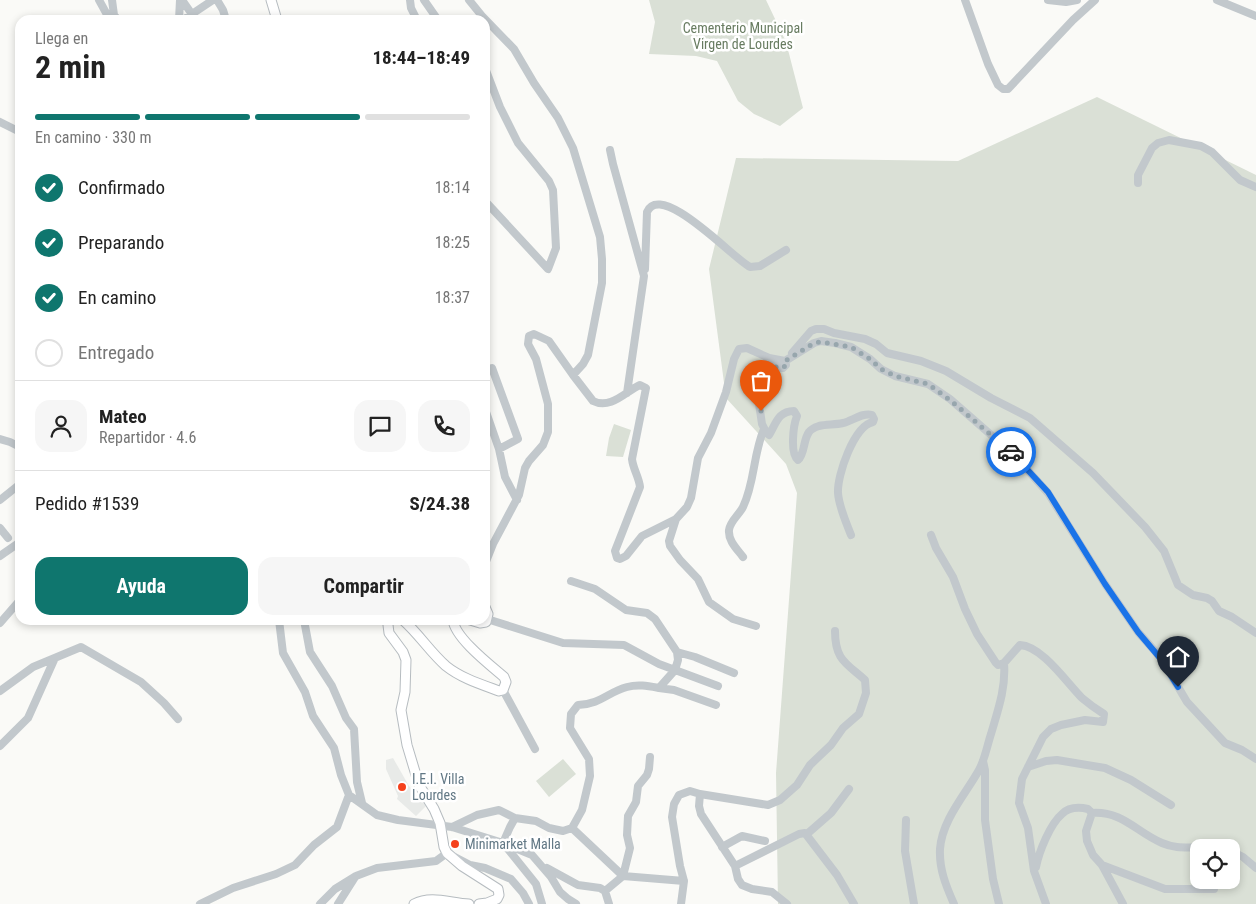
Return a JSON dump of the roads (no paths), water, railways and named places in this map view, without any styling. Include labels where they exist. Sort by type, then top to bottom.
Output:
[{"type":"main road","points":[[271,0],[276,15]]},
{"type":"main road","points":[[388,625],[389,632],[403,652],[406,660],[405,692],[401,710],[407,745],[419,785],[434,809],[441,826],[444,847],[447,853],[462,866],[498,890],[497,900],[479,904]]},
{"type":"main road","points":[[408,625],[446,666],[463,678],[498,691],[502,690],[506,682],[504,677],[460,635],[454,625]]},
{"type":"main road","points":[[414,904],[430,899],[469,904]]},
{"type":"street","points":[[112,0],[115,15]]},
{"type":"street","points":[[181,0],[192,15]]},
{"type":"street","points":[[180,15],[181,0]]},
{"type":"street","points":[[196,15],[213,0]]},
{"type":"street","points":[[217,0],[224,15]]},
{"type":"street","points":[[410,0],[414,15]]},
{"type":"street","points":[[424,0],[434,15]]},
{"type":"street","points":[[469,0],[481,15]]},
{"type":"street","points":[[1048,0],[1066,2],[1077,0]]},
{"type":"street","points":[[968,1],[988,64],[998,86],[1008,89],[1073,20],[1095,0]]},
{"type":"street","points":[[1217,0],[1256,16]]},
{"type":"street","points":[[101,2],[108,15]]},
{"type":"street","points":[[490,24],[514,48],[534,83],[558,118],[573,148],[600,237],[602,283],[588,355],[573,375]]},
{"type":"street","points":[[490,81],[500,107],[518,143],[549,181],[553,190],[556,248],[548,269],[490,206]]},
{"type":"street","points":[[0,122],[15,130]]},
{"type":"street","points":[[1138,182],[1138,175],[1152,148],[1158,143],[1169,140],[1201,146],[1212,152],[1240,180],[1256,187]]},
{"type":"street","points":[[610,150],[644,276]]},
{"type":"street","points":[[627,393],[644,276],[647,212],[649,207],[653,205],[671,207],[690,217],[708,234],[750,267],[760,266],[786,250]]},
{"type":"street","points":[[851,535],[838,493],[839,481],[856,434],[867,423],[873,422],[872,415],[862,415],[842,424],[818,426],[810,430],[806,437],[801,458],[798,460],[793,456],[794,422],[797,416],[794,411],[781,414],[774,424],[770,435],[762,424],[755,377],[756,370],[760,367],[783,368],[786,365],[787,359],[811,331],[816,329],[865,338],[887,353],[921,361],[946,371],[991,398],[1030,418],[1093,473],[1146,527],[1164,551],[1178,585],[1184,591],[1207,598],[1212,601],[1219,611],[1232,617],[1256,634]]},
{"type":"street","points":[[490,552],[517,500],[525,468],[543,445],[548,432],[548,404],[536,359],[529,347],[529,336],[534,334],[549,341],[593,401],[598,403],[619,399],[640,385],[646,390],[632,459],[632,465],[640,480],[640,487],[615,551],[617,558],[620,559],[626,556],[642,536],[676,519],[687,507],[691,498],[698,458],[711,433],[726,392],[736,353],[741,348],[748,348],[769,358],[787,359],[814,343],[821,342],[851,347],[870,359],[881,369],[895,376],[928,384],[950,400],[1014,455],[1048,492],[1105,584],[1138,632],[1160,658],[1187,702],[1225,743],[1242,750],[1256,759]]},
{"type":"street","points":[[492,368],[518,439],[499,449]]},
{"type":"street","points":[[490,423],[499,449],[505,477],[517,500]]},
{"type":"street","points":[[743,557],[733,544],[729,530],[750,490],[758,442],[764,429]]},
{"type":"street","points":[[0,439],[15,444]]},
{"type":"street","points":[[0,500],[15,488]]},
{"type":"street","points":[[676,519],[669,541],[670,546],[680,560],[698,578],[709,602],[733,619],[756,626]]},
{"type":"street","points":[[0,528],[8,538]]},
{"type":"street","points":[[930,535],[953,577],[977,634],[996,663],[1004,663],[1020,646],[1031,648],[1042,656],[1090,706],[1104,714],[1103,722],[1085,720],[1051,729],[1043,737],[1022,779],[1019,803],[1028,828],[1034,871],[1046,904]]},
{"type":"street","points":[[0,556],[15,546]]},
{"type":"street","points":[[571,580],[595,588],[626,610],[647,613],[655,619],[677,652],[678,660],[674,670],[659,688]]},
{"type":"street","points":[[0,623],[15,606]]},
{"type":"street","points":[[490,621],[563,643],[624,645],[659,664],[718,686]]},
{"type":"street","points":[[280,625],[283,653],[305,692],[313,716],[334,748],[349,795],[377,815],[398,820],[452,827],[532,855],[543,866],[560,892],[576,904]]},
{"type":"street","points":[[305,625],[310,652],[332,686],[346,718],[354,729],[357,782],[362,803]]},
{"type":"street","points":[[681,904],[684,881],[672,817],[674,804],[679,795],[690,791],[768,805],[774,804],[797,785],[810,765],[831,745],[843,728],[860,714],[866,693],[865,680],[838,654],[835,645],[835,631]]},
{"type":"street","points":[[0,691],[33,667],[54,660],[81,647],[142,682],[164,703],[178,720]]},
{"type":"street","points":[[677,652],[695,657],[734,674]]},
{"type":"street","points":[[0,746],[28,718],[54,660]]},
{"type":"street","points":[[954,904],[941,872],[940,850],[942,839],[949,821],[983,761],[1002,694],[1005,679],[1004,663]]},
{"type":"street","points":[[452,827],[477,815],[499,810],[515,818],[536,821],[549,828],[563,831],[572,828],[582,810],[590,776],[589,759],[570,728],[570,714],[578,706],[591,704],[625,688],[641,685],[674,690],[716,705]]},
{"type":"street","points":[[502,690],[535,749]]},
{"type":"street","points":[[605,891],[623,876],[630,848],[627,835],[628,816],[636,802],[638,786],[649,769],[650,757]]},
{"type":"street","points":[[1026,768],[1046,761],[1057,760],[1105,768],[1131,780],[1162,798],[1170,805]]},
{"type":"street","points":[[983,761],[985,770],[985,820],[993,879],[999,904]]},
{"type":"street","points":[[735,866],[799,834],[807,834],[831,813],[849,789]]},
{"type":"street","points":[[700,794],[699,806],[701,814],[735,866],[738,879],[742,885],[752,889],[772,892],[786,904]]},
{"type":"street","points":[[200,904],[233,888],[276,874],[295,865],[314,844],[336,827],[349,795]]},
{"type":"street","points":[[1034,871],[1037,859],[1052,827],[1062,813],[1070,809],[1081,808],[1088,809],[1092,813],[1103,812],[1121,818],[1163,844],[1190,847]]},
{"type":"street","points":[[1092,813],[1086,831],[1086,841],[1124,904]]},
{"type":"street","points":[[503,844],[515,818]]},
{"type":"street","points":[[906,820],[905,851],[914,904]]},
{"type":"street","points":[[572,828],[623,876],[684,881]]},
{"type":"street","points":[[807,834],[837,875],[854,904]]},
{"type":"street","points":[[722,847],[742,836],[765,841]]},
{"type":"street","points":[[503,844],[536,884],[542,904]]},
{"type":"street","points":[[320,904],[339,886],[356,876],[376,868],[436,861],[447,853],[470,865],[486,868],[511,879],[523,893],[529,904]]},
{"type":"street","points":[[1240,856],[1256,868]]},
{"type":"street","points":[[1102,865],[1165,889],[1190,889]]},
{"type":"street","points":[[543,866],[578,885],[600,888],[605,891],[609,904]]},
{"type":"street","points":[[338,904],[356,876]]},
{"type":"place","name":"I.E.I. Villa Lourdes","points":[[402,787]]},
{"type":"place","name":"Minimarket Malla","points":[[455,844]]},
{"type":"park label","name":"Cementerio Municipal Virgen de Lourdes","points":[[743,36]]}]
